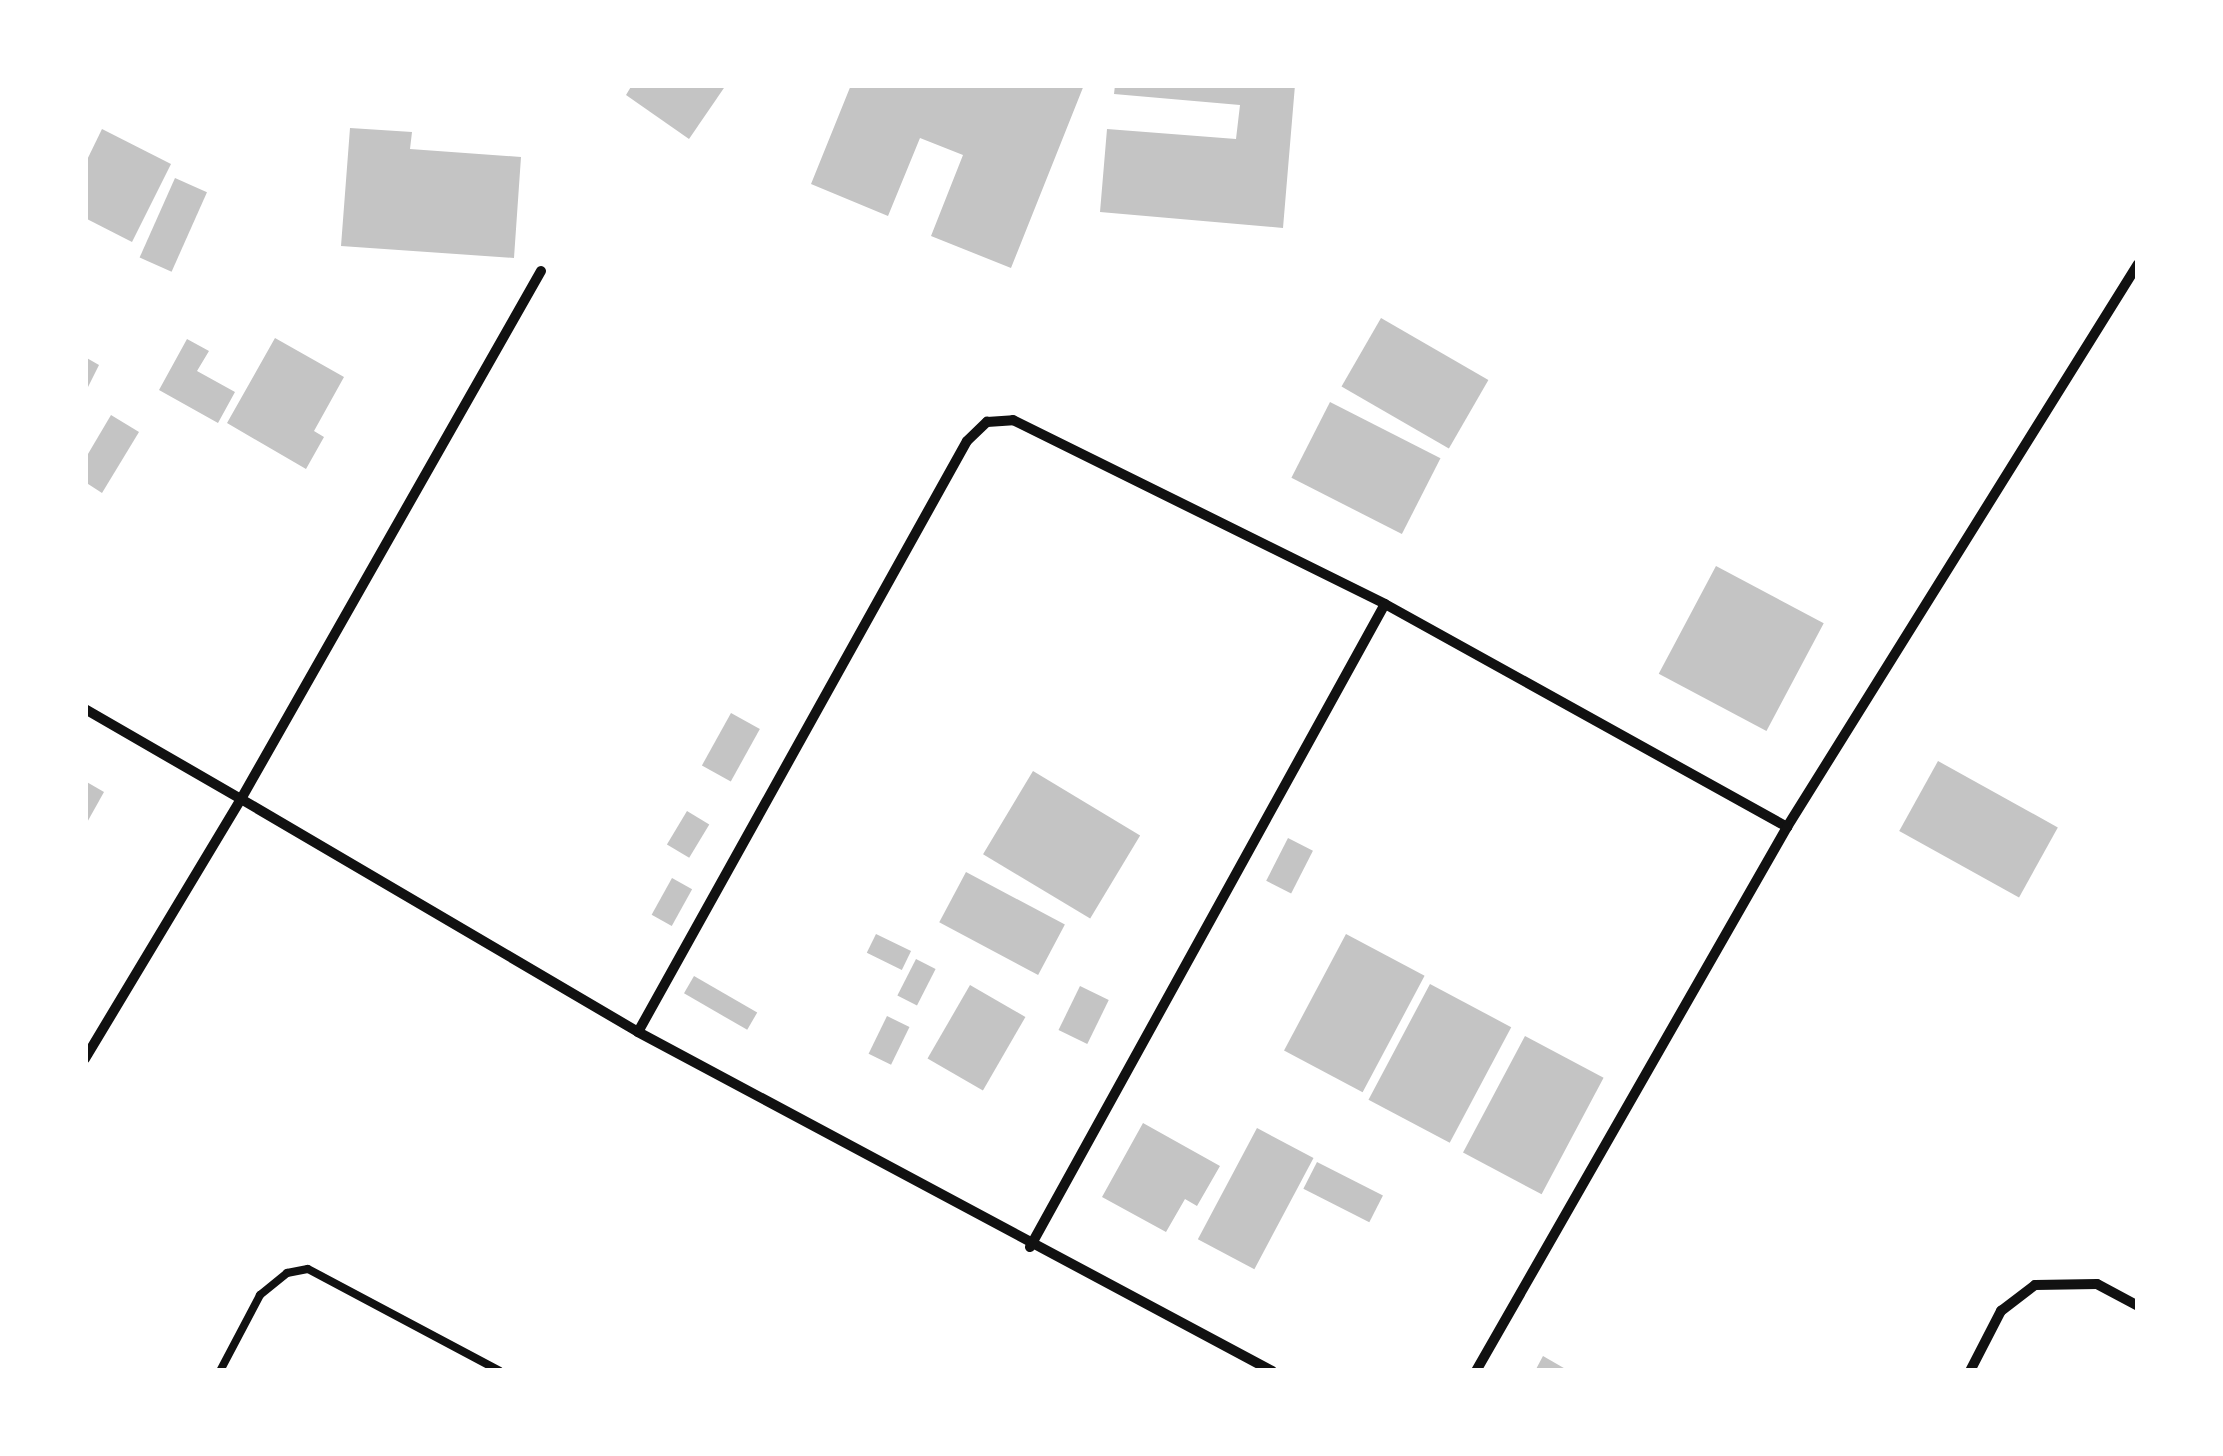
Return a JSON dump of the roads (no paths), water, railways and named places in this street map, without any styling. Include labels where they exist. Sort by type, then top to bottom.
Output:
[{"type":"street","points":[[1476,1371],[1787,827],[2138,264]]},
{"type":"street","points":[[85,1059],[240,799],[542,271]]},
{"type":"street","points":[[638,1032],[967,441],[988,422],[1013,420],[1385,604],[1787,827]]},
{"type":"street","points":[[1030,1247],[1385,604]]},
{"type":"street","points":[[85,709],[638,1032],[1030,1247],[1272,1371]]},
{"type":"street","points":[[1970,1371],[2001,1311],[2036,1285],[2097,1284],[2138,1306]]},
{"type":"lane","points":[[220,1371],[260,1295],[288,1274],[308,1269],[500,1371]]}]
